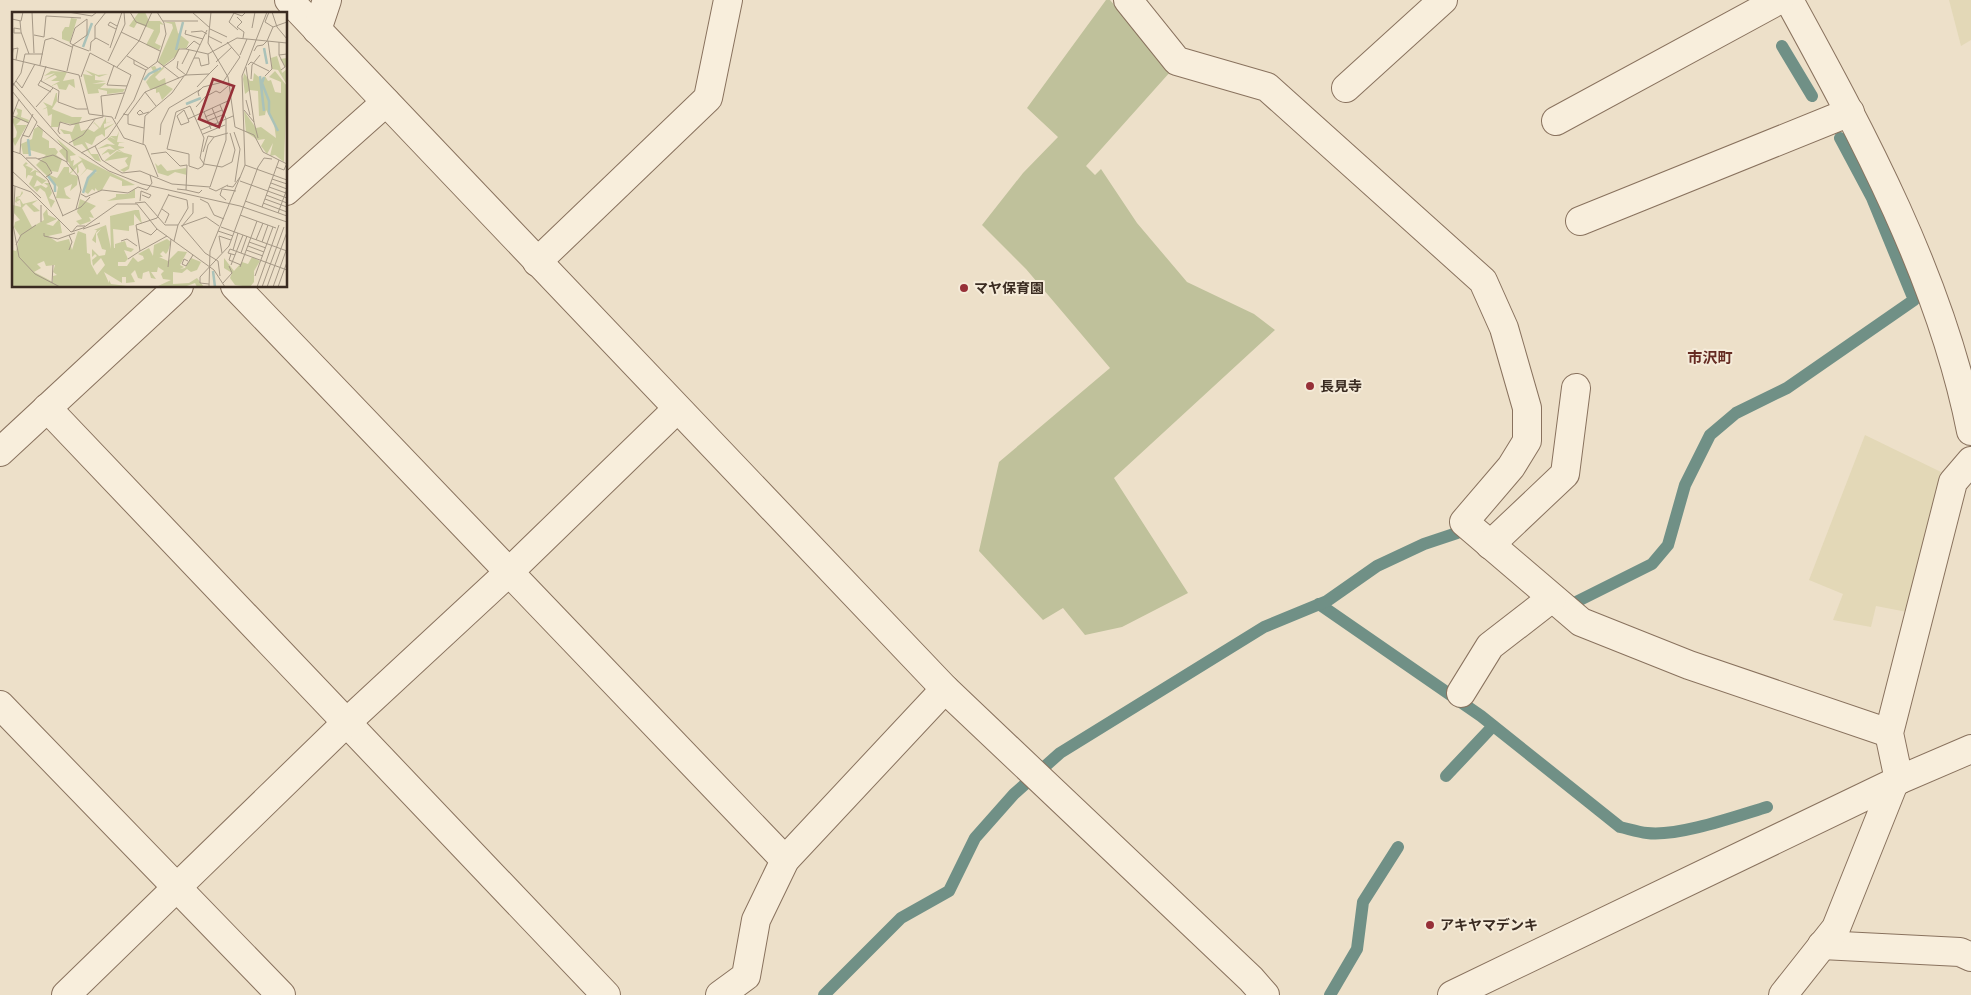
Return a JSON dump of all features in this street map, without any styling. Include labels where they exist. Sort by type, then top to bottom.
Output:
[{"type":"street","points":[[289,0],[945,689],[1251,979],[1265,995]]},
{"type":"street","points":[[317,30],[327,0]]},
{"type":"street","points":[[537,262],[708,98],[728,0]]},
{"type":"street","points":[[1128,0],[1177,61],[1267,86],[1312,119],[1483,281],[1504,328],[1527,408],[1527,442],[1511,467],[1464,522],[1581,622],[1689,665],[1889,733]]},
{"type":"street","points":[[1346,88],[1444,0]]},
{"type":"street","points":[[1556,121],[1779,0]]},
{"type":"street","points":[[1790,0],[1850,112],[1889,195],[1934,303],[1965,402],[1971,431]]},
{"type":"street","points":[[288,189],[386,102]]},
{"type":"street","points":[[1580,221],[1850,112]]},
{"type":"street","points":[[0,452],[177,288]]},
{"type":"street","points":[[237,288],[785,860]]},
{"type":"street","points":[[1490,544],[1565,474],[1576,388]]},
{"type":"street","points":[[47,408],[606,995]]},
{"type":"street","points":[[66,995],[176,886],[346,723],[510,572],[677,409]]},
{"type":"street","points":[[1783,995],[1836,928],[1896,781],[1889,733],[1953,482],[1971,461]]},
{"type":"street","points":[[1461,693],[1490,646],[1552,598]]},
{"type":"street","points":[[720,995],[746,976],[756,920],[785,860],[945,689]]},
{"type":"street","points":[[0,705],[281,995]]},
{"type":"street","points":[[1452,995],[1896,781],[1971,749]]},
{"type":"street","points":[[1822,945],[1960,952],[1971,957]]},
{"type":"shaded area","points":[[1949,0],[1971,0],[1971,40],[1961,46]]},
{"type":"shaded area","points":[[1865,435],[1941,472],[1907,612],[1876,606],[1871,627],[1833,620],[1843,594],[1809,580]]},
{"type":"green space","points":[[1106,0],[1110,0],[1171,71],[1086,166],[1095,175],[1101,169],[1137,223],[1187,282],[1254,314],[1275,330],[1114,478],[1188,593],[1122,627],[1085,635],[1063,608],[1043,620],[979,551],[999,462],[1110,368],[1026,269],[982,225],[1023,173],[1058,137],[1027,108]]},
{"type":"waterway","points":[[1782,46],[1812,96]]},
{"type":"waterway","points":[[1564,608],[1652,564],[1668,545],[1685,485],[1710,435],[1736,413],[1787,388],[1914,300],[1872,198],[1840,138]]},
{"type":"waterway","points":[[824,995],[901,918],[949,891],[975,838],[1014,794],[1060,753],[1264,627],[1327,601],[1377,566],[1424,544],[1457,533]]},
{"type":"waterway","points":[[1319,604],[1481,716],[1620,827],[1647,833],[1675,832],[1707,825],[1767,807]]},
{"type":"waterway","points":[[1446,776],[1493,726]]},
{"type":"waterway","points":[[1330,995],[1357,949],[1363,902],[1398,847]]},
{"type":"place","name":"マヤ保育園","points":[[964,288]]},
{"type":"place","name":"長見寺","points":[[1310,386]]},
{"type":"place","name":"アキヤマデンキ","points":[[1430,925]]},
{"type":"district","name":"市沢町","points":[[1710,357]]}]
